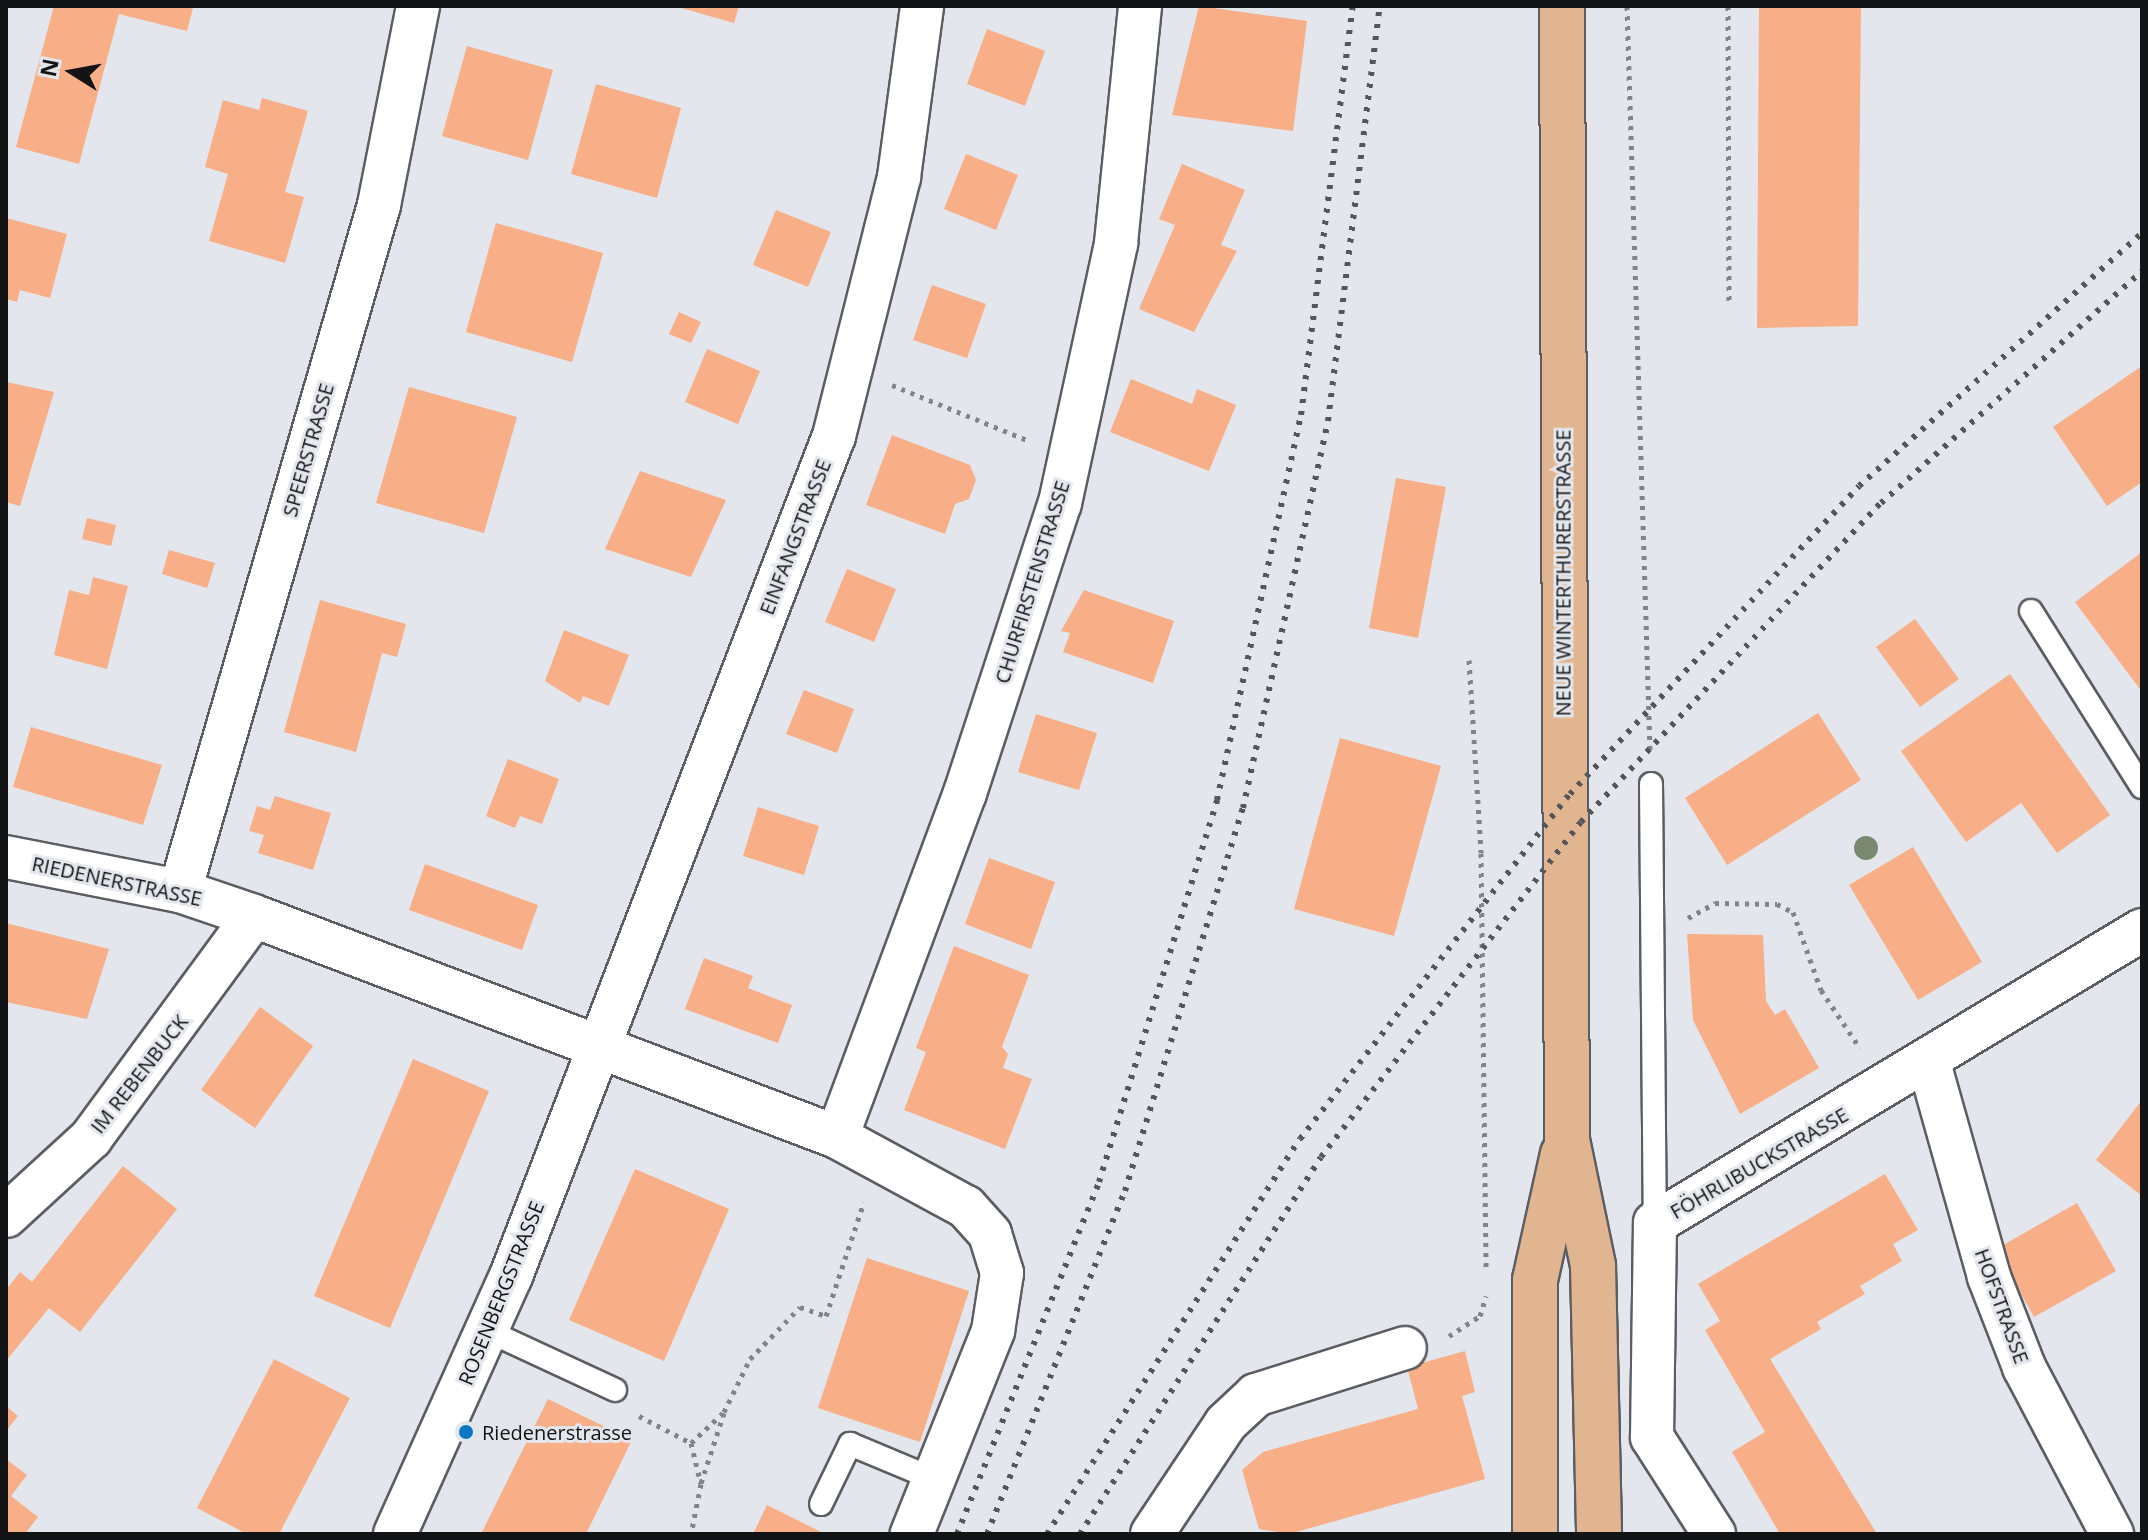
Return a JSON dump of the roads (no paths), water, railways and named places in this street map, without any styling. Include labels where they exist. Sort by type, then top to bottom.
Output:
[{"type":"main road","name":"NEUE WINTERTHURERSTRASSE","points":[[1562,6],[1567,1140],[1593,1266],[1599,1534]]},
{"type":"main road","name":"NEUE WINTERTHURERSTRASSE","points":[[1535,1534],[1535,1280],[1567,1140]]},
{"type":"street","name":"SPEERSTRASSE","points":[[180,891],[379,205],[418,6]]},
{"type":"street","name":"EINFANGSTRASSE","points":[[597,1048],[834,436],[899,177],[922,6]]},
{"type":"street","name":"CHURFIRSTENSTRASSE","points":[[837,1137],[965,793],[1071,451],[1116,243],[1140,6]]},
{"type":"street","name":"RIEDENERSTRASSE","points":[[6,857],[180,891],[254,916],[837,1137],[966,1207],[990,1234],[1002,1273],[993,1331],[912,1534]]},
{"type":"street","name":"IM REBENBUCK","points":[[6,1216],[91,1138],[254,916]]},
{"type":"street","name":"FÖHRLIBUCKSTRASSE","points":[[1714,1534],[1652,1437],[1655,1223],[1886,1089],[2142,930]]},
{"type":"street","name":"ROSENBERGSTRASSE","points":[[395,1534],[488,1331],[597,1048]]},
{"type":"street","name":"HOFSTRASSE","points":[[1929,1063],[1989,1277],[2024,1367],[2112,1534]]},
{"type":"street","points":[[1152,1534],[1226,1423],[1256,1395],[1405,1348]]},
{"type":"lane","points":[[2031,611],[2142,787]]},
{"type":"lane","points":[[1651,784],[1655,1223]]},
{"type":"lane","points":[[488,1331],[615,1390]]},
{"type":"lane","points":[[821,1504],[850,1444],[936,1480]]},
{"type":"railway","points":[[957,1534],[1099,1182],[1217,800],[1301,415],[1353,6]]},
{"type":"railway","points":[[987,1534],[1125,1191],[1243,808],[1328,421],[1380,6]]},
{"type":"railway","points":[[1047,1534],[1300,1139],[1570,794],[1859,486],[2142,233]]},
{"type":"railway","points":[[1080,1534],[1321,1157],[1581,822],[1881,503],[2142,271]]},
{"type":"place","name":"Riedenerstrasse","points":[[466,1432]]}]
